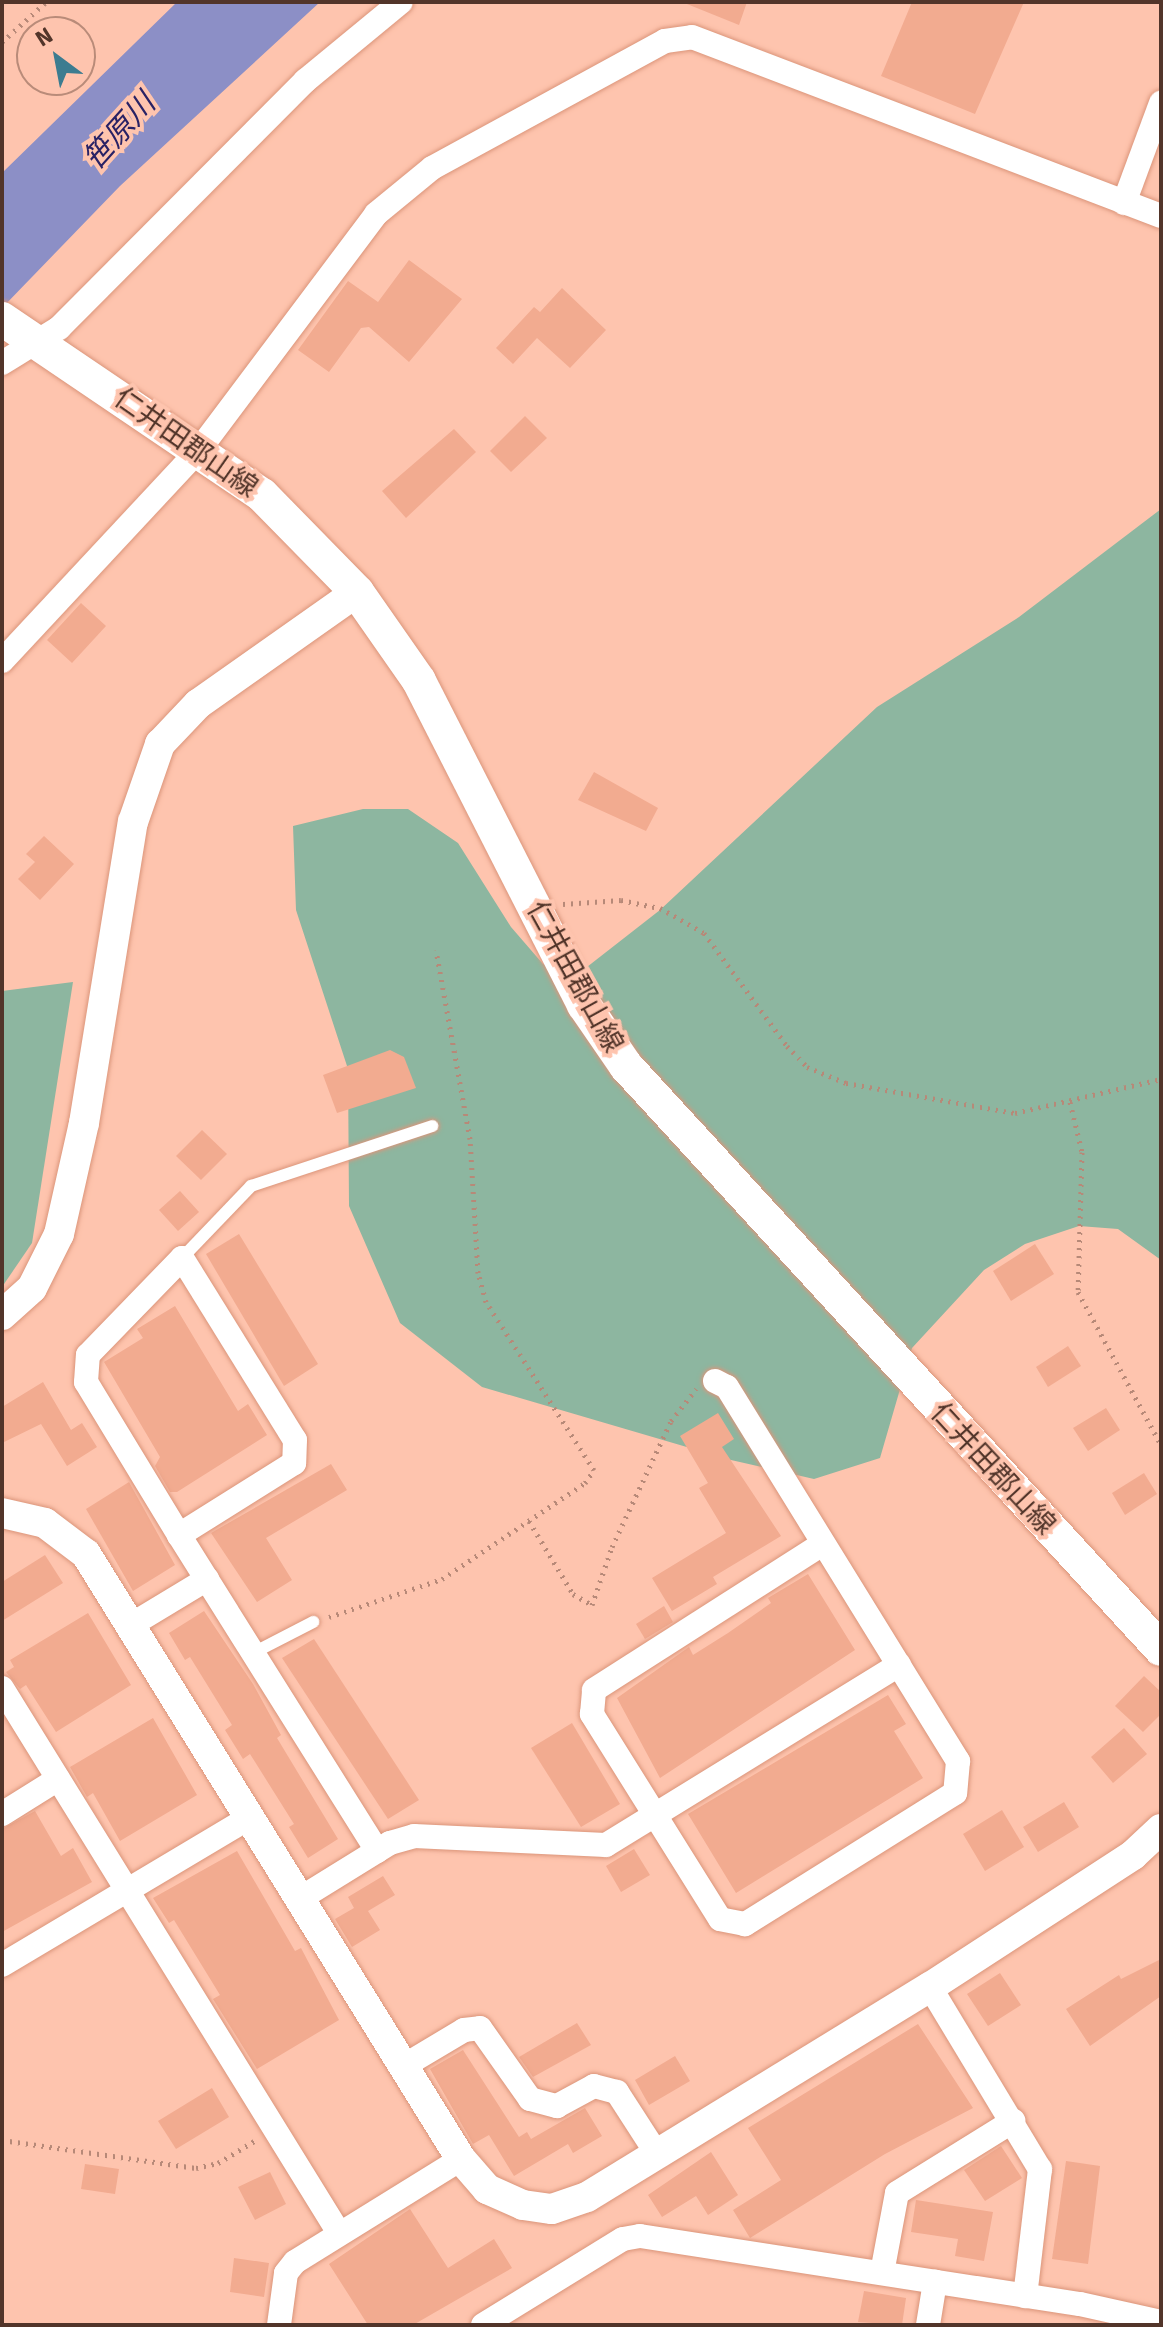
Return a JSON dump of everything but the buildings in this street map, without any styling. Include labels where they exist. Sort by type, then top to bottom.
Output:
[{"type":"main road","name":"仁井田郡山線","points":[[21,331],[262,495],[357,592],[419,681],[584,1005],[648,1093],[1161,1649]]},
{"type":"street","points":[[2,363],[21,331],[83,305],[305,81],[401,2]]},
{"type":"street","points":[[2,661],[199,450],[353,242],[396,195],[432,168],[665,41],[704,41],[1161,216]]},
{"type":"street","points":[[1124,203],[1161,103]]},
{"type":"street","points":[[2,1315],[32,1288],[59,1234],[84,1123],[133,822],[160,744],[198,704],[357,592]]},
{"type":"street","points":[[179,1535],[294,1463],[295,1440],[182,1258],[88,1355],[86,1382],[179,1535],[377,1851]]},
{"type":"street","points":[[715,1381],[727,1387],[958,1761],[955,1793],[745,1924],[720,1919],[658,1815],[592,1714],[597,1685],[822,1544]]},
{"type":"street","points":[[2,1513],[45,1523],[74,1541],[131,1625],[461,2159],[493,2193],[523,2205],[552,2209],[587,2197],[930,1987],[1133,1855],[1161,1829]]},
{"type":"street","points":[[131,1625],[207,1579]]},
{"type":"street","points":[[301,1898],[377,1851],[414,1836],[600,1847],[658,1815],[899,1665]]},
{"type":"street","points":[[2,1688],[339,2233]]},
{"type":"street","points":[[2,1814],[58,1779]]},
{"type":"street","points":[[2,1965],[250,1817]]},
{"type":"street","points":[[930,1987],[1013,2121],[1042,2175],[1025,2296]]},
{"type":"street","points":[[402,2067],[464,2030],[480,2028],[530,2099],[557,2106],[594,2086],[617,2092],[657,2154]]},
{"type":"street","points":[[882,2273],[897,2193],[1013,2121]]},
{"type":"street","points":[[279,2325],[290,2266],[461,2159]]},
{"type":"street","points":[[497,2321],[629,2237],[882,2273],[1161,2322]]},
{"type":"street","points":[[928,2325],[935,2282]]},
{"type":"lane","points":[[182,1258],[251,1186],[432,1126]]},
{"type":"lane","points":[[253,1653],[313,1622]]},
{"type":"path","points":[[2,42],[46,2]]},
{"type":"path","points":[[534,906],[621,900],[671,914],[704,933],[759,1011],[807,1067],[846,1083],[1015,1113],[1161,1079]]},
{"type":"path","points":[[313,1622],[425,1587],[585,1483],[594,1466],[486,1302],[478,1273],[470,1139],[436,950]]},
{"type":"path","points":[[1070,1102],[1082,1152],[1078,1292],[1161,1445]]},
{"type":"path","points":[[529,1521],[573,1594],[592,1605],[612,1547],[671,1421],[687,1395],[715,1381]]},
{"type":"path","points":[[2,2140],[196,2168],[218,2163],[275,2129]]},
{"type":"green space","points":[[1161,509],[1161,1260],[1118,1229],[1079,1226],[1025,1244],[984,1270],[912,1348],[880,1458],[814,1479],[731,1460],[482,1387],[400,1323],[349,1206],[348,1069],[296,910],[293,826],[363,809],[408,809],[458,843],[511,927],[543,964],[578,974],[660,910],[877,707],[1019,617]]},
{"type":"green space","points":[[73,982],[32,1243],[2,1287],[2,991]]},
{"type":"water","name":"笹原川","points":[[177,2],[320,2],[120,186],[2,308],[2,173],[81,96],[96,96],[96,81]]}]
